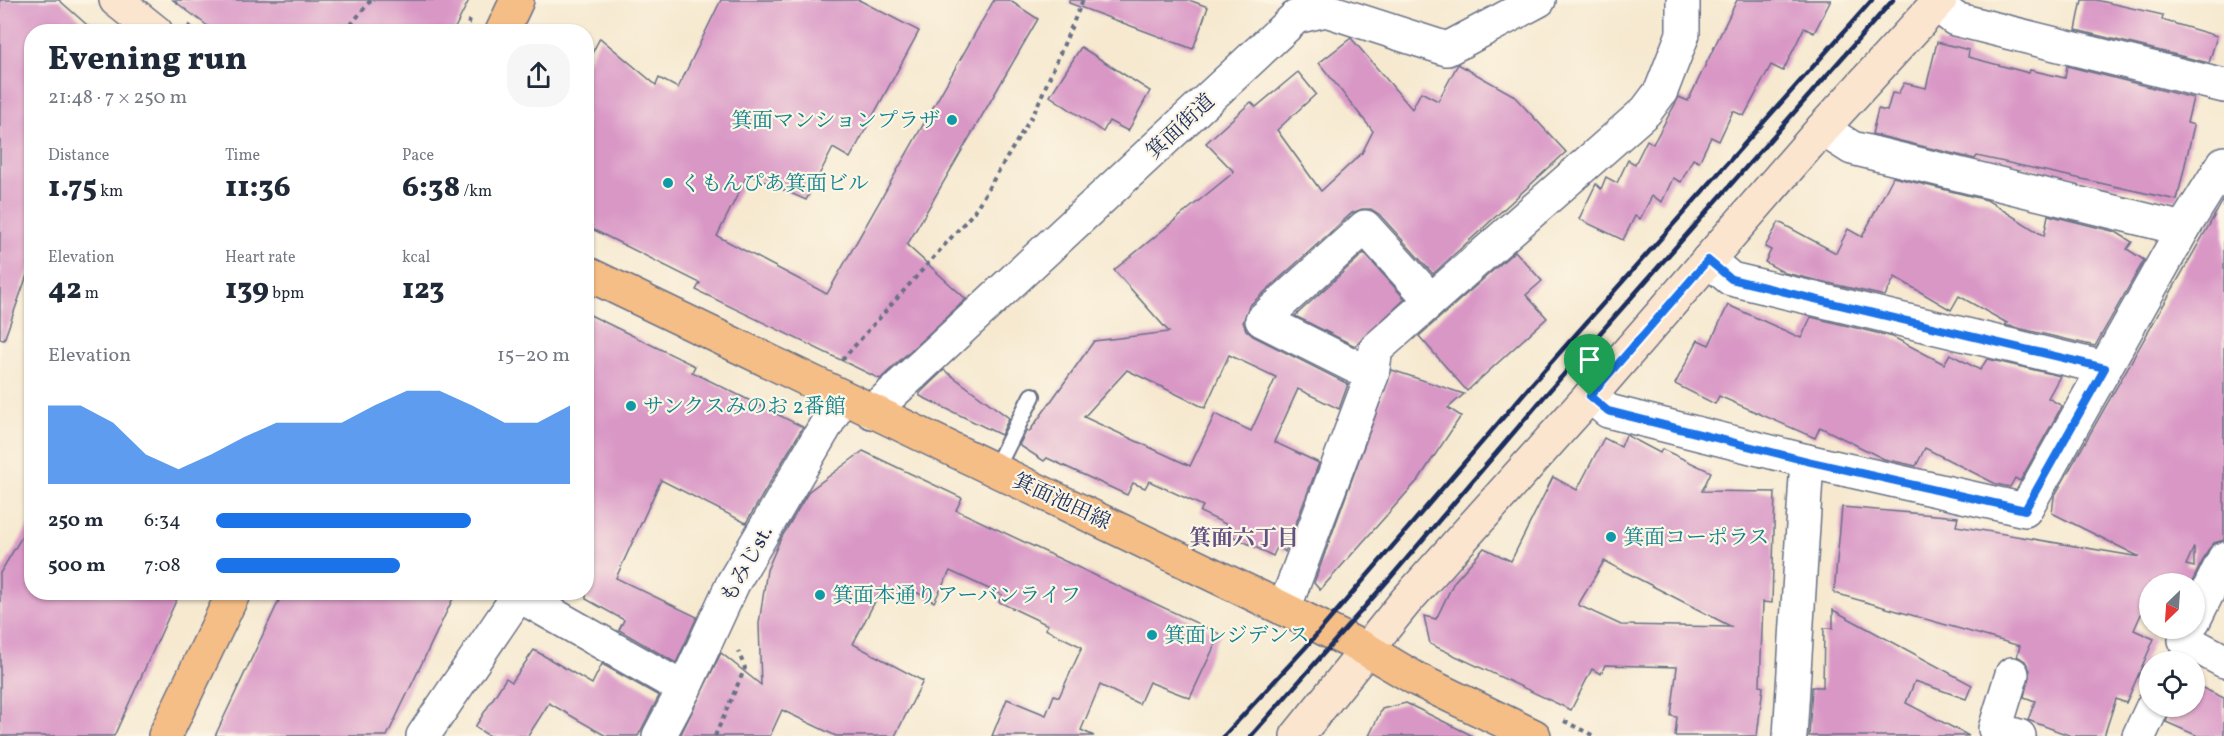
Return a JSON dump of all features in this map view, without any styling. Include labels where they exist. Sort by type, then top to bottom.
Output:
[{"type":"main road","points":[[506,24],[517,0]]},
{"type":"main road","name":"箕面池田線","points":[[594,276],[839,382],[872,412],[1284,609],[1367,650],[1419,680],[1534,736]]},
{"type":"main road","points":[[165,736],[230,600]]},
{"type":"street","points":[[116,0],[146,24]]},
{"type":"street","name":"箕面街道","points":[[872,412],[1295,9],[1326,10],[1447,50],[1539,0]]},
{"type":"street","points":[[1284,609],[1372,375],[1376,349],[1646,111],[1661,91],[1683,34],[1683,0]]},
{"type":"street","points":[[1297,736],[1406,601],[1590,396],[1822,129],[1938,2],[1955,19],[2224,86]]},
{"type":"street","points":[[1822,129],[1852,148],[2183,229]]},
{"type":"street","points":[[1590,396],[1608,411],[1807,461],[2025,510],[2183,229],[2224,163]]},
{"type":"street","points":[[1372,375],[1262,320],[1365,227],[1431,300]]},
{"type":"street","points":[[1708,260],[1731,279],[2105,368]]},
{"type":"street","name":"もみじst.","points":[[659,736],[684,689],[733,583],[839,382]]},
{"type":"street","points":[[1790,736],[1807,461]]},
{"type":"street","points":[[2205,598],[2224,559]]},
{"type":"street","points":[[423,736],[511,600]]},
{"type":"street","points":[[526,600],[684,689]]},
{"type":"street","points":[[2189,639],[2224,661]]},
{"type":"street","points":[[2013,674],[1995,729],[2019,736]]},
{"type":"street","points":[[2139,736],[2148,717]]},
{"type":"lane","points":[[995,470],[1032,396]]},
{"type":"path","points":[[351,24],[370,0]]},
{"type":"path","points":[[839,382],[974,212],[1035,111],[1083,0]]},
{"type":"building","points":[[0,0],[59,0],[86,24],[24,24],[24,284],[4,340],[0,339]]},
{"type":"building","points":[[173,0],[469,0],[457,24],[205,24]]},
{"type":"building","points":[[721,0],[859,0],[919,31],[850,158],[833,148],[806,200],[748,174],[717,236],[827,294],[994,0],[1009,0],[1038,19],[907,245],[966,299],[880,379],[696,290],[700,283],[594,230],[594,50],[600,38],[656,85],[659,78],[678,88]]},
{"type":"building","points":[[1069,0],[1189,0],[1208,7],[1193,49],[1069,3]]},
{"type":"building","points":[[1737,0],[1831,0],[1814,33],[1804,28],[1783,71],[1771,65],[1744,116],[1733,111],[1719,141],[1711,137],[1699,162],[1693,159],[1681,182],[1673,178],[1662,202],[1652,196],[1640,219],[1635,216],[1623,240],[1579,219],[1596,184],[1601,189],[1606,177],[1617,183],[1628,160],[1635,164],[1647,140],[1653,144],[1679,97],[1688,101]]},
{"type":"building","points":[[2082,0],[2096,0],[2163,15],[2162,20],[2217,36],[2209,63],[2076,30]]},
{"type":"building","points":[[1351,38],[1412,109],[1421,92],[1438,101],[1458,64],[1513,95],[1566,152],[1433,274],[1379,214],[1371,209],[1362,209],[1352,213],[1249,306],[1243,322],[1246,330],[1253,336],[1348,384],[1339,409],[1298,389],[1274,442],[1319,463],[1285,552],[1278,545],[1273,556],[1226,533],[1230,526],[1200,512],[1203,506],[1149,481],[1145,488],[1133,483],[1127,495],[1047,458],[1044,461],[1019,445],[1027,430],[1029,432],[1094,341],[1169,332],[1114,270],[1234,172],[1206,143],[1251,102],[1256,107],[1298,72],[1316,94],[1277,130],[1321,191],[1362,153],[1373,131],[1319,63]],"holes":[[[1229,355],[1276,377],[1251,431],[1215,414],[1190,466],[1084,417],[1127,370],[1205,408]]]},
{"type":"building","points":[[1937,42],[1969,50],[1968,57],[2029,73],[2030,70],[2065,78],[2067,66],[2193,98],[2187,123],[2194,125],[2177,200],[1977,156],[1975,159],[1872,134],[1878,109],[1887,111],[1892,93],[1898,94],[1904,83],[1926,88]]},
{"type":"building","points":[[1081,47],[1150,91],[1128,131],[1109,121],[1103,132],[1050,96]]},
{"type":"building","points":[[1893,177],[1987,200],[2044,236],[2048,215],[2116,232],[2132,242],[2127,249],[2144,260],[2095,346],[2005,325],[2007,323],[1959,296],[1951,310],[1895,277],[1885,296],[1785,273],[1765,262],[1771,250],[1765,247],[1779,222],[1836,253],[1848,229],[1862,237]]},
{"type":"building","points":[[2224,199],[2224,540],[2214,543],[2208,550],[2196,573],[2139,573],[2139,619],[2134,630],[2139,632],[2139,639],[2154,639],[2149,651],[2139,651],[2139,673],[2126,703],[2116,699],[2104,736],[2071,736],[2028,720],[2035,701],[2024,697],[2030,670],[2025,661],[2017,656],[2020,646],[1834,593],[1842,507],[1958,517],[1956,526],[2140,557],[2052,513],[2054,497]],"holes":[[[2194,547],[2194,567],[2186,565]]]},
{"type":"building","points":[[1515,251],[1542,281],[1526,295],[1547,318],[1467,391],[1419,336]]},
{"type":"building","points":[[1364,253],[1405,299],[1355,346],[1295,316]]},
{"type":"building","points":[[1728,305],[1801,338],[1811,317],[1893,337],[1944,364],[1950,354],[1980,370],[1987,359],[2060,376],[2048,398],[2062,406],[2020,481],[2015,478],[2010,487],[1996,484],[1925,448],[1916,466],[1884,459],[1820,427],[1815,438],[1719,396],[1715,404],[1675,384],[1698,340],[1709,345]]},
{"type":"building","points":[[594,317],[695,366],[692,372],[803,427],[746,523],[661,480],[616,578],[697,617],[676,663],[619,630],[624,620],[588,600],[594,600]]},
{"type":"building","points":[[944,370],[1009,418],[1001,435],[920,396],[920,393]]},
{"type":"building","points":[[1392,370],[1464,394],[1448,408],[1461,416],[1419,479],[1320,590],[1314,583]]},
{"type":"building","points":[[1626,435],[1660,453],[1662,449],[1711,472],[1702,491],[1775,492],[1772,603],[1763,602],[1760,686],[1763,687],[1757,736],[1675,736],[1677,717],[1671,716],[1677,667],[1605,665],[1601,674],[1592,669],[1571,710],[1430,644],[1424,616],[1436,619],[1454,582],[1484,548],[1511,561],[1553,477],[1577,490],[1604,438],[1621,447]],"holes":[[[1604,561],[1732,627],[1621,625],[1578,605]]]},
{"type":"building","points":[[863,451],[962,498],[956,510],[1220,634],[1190,698],[1149,682],[1139,704],[1100,685],[1081,730],[1094,736],[992,736],[1007,699],[1046,715],[1054,695],[1059,697],[1082,647],[1045,629],[1048,625],[999,602],[1002,595],[950,571],[934,602],[907,587],[902,597],[882,588],[853,644],[923,681],[895,736],[836,736],[782,710],[770,736],[680,736],[721,653],[761,685],[759,624],[767,570],[780,540],[809,491]]},
{"type":"building","points":[[24,533],[24,600],[176,600],[114,736],[0,736],[0,573]]},
{"type":"building","points":[[279,600],[452,600],[387,736],[215,736]]},
{"type":"building","points":[[1833,610],[1972,685],[1966,699],[1915,681],[1906,703],[1969,736],[1809,736],[1812,687],[1823,687],[1824,628],[1833,628]]},
{"type":"building","points":[[534,650],[592,684],[602,664],[659,696],[638,736],[606,736],[549,703],[528,736],[489,736],[475,727],[506,678],[512,682]]},
{"type":"building","points":[[2205,689],[2224,698],[2224,736],[2198,736],[2166,722],[2168,717],[2205,717]]},
{"type":"building","points":[[1406,703],[1473,736],[1369,736],[1382,709]]},
{"type":"railway","points":[[1224,736],[1306,647],[1531,385],[1872,0]]},
{"type":"railway","points":[[1251,736],[1391,577],[1543,398],[1893,0]]},
{"type":"place","name":"箕面マンションプラザ","points":[[952,120]]},
{"type":"place","name":"くもんぴあ箕面ビル","points":[[668,183]]},
{"type":"place","name":"サンクスみのお 2番館","points":[[631,406]]},
{"type":"place","name":"箕面コーポラス","points":[[1611,537]]},
{"type":"place","name":"箕面本通りアーバンライフ","points":[[820,595]]},
{"type":"place","name":"箕面レジデンス","points":[[1152,635]]},
{"type":"district","name":"箕面六丁目","points":[[1244,537]]},
{"type":"route","points":[[1708,260],[1731,279],[2105,368],[2025,510],[1807,461],[1608,411],[1590,396],[1708,260]]}]
